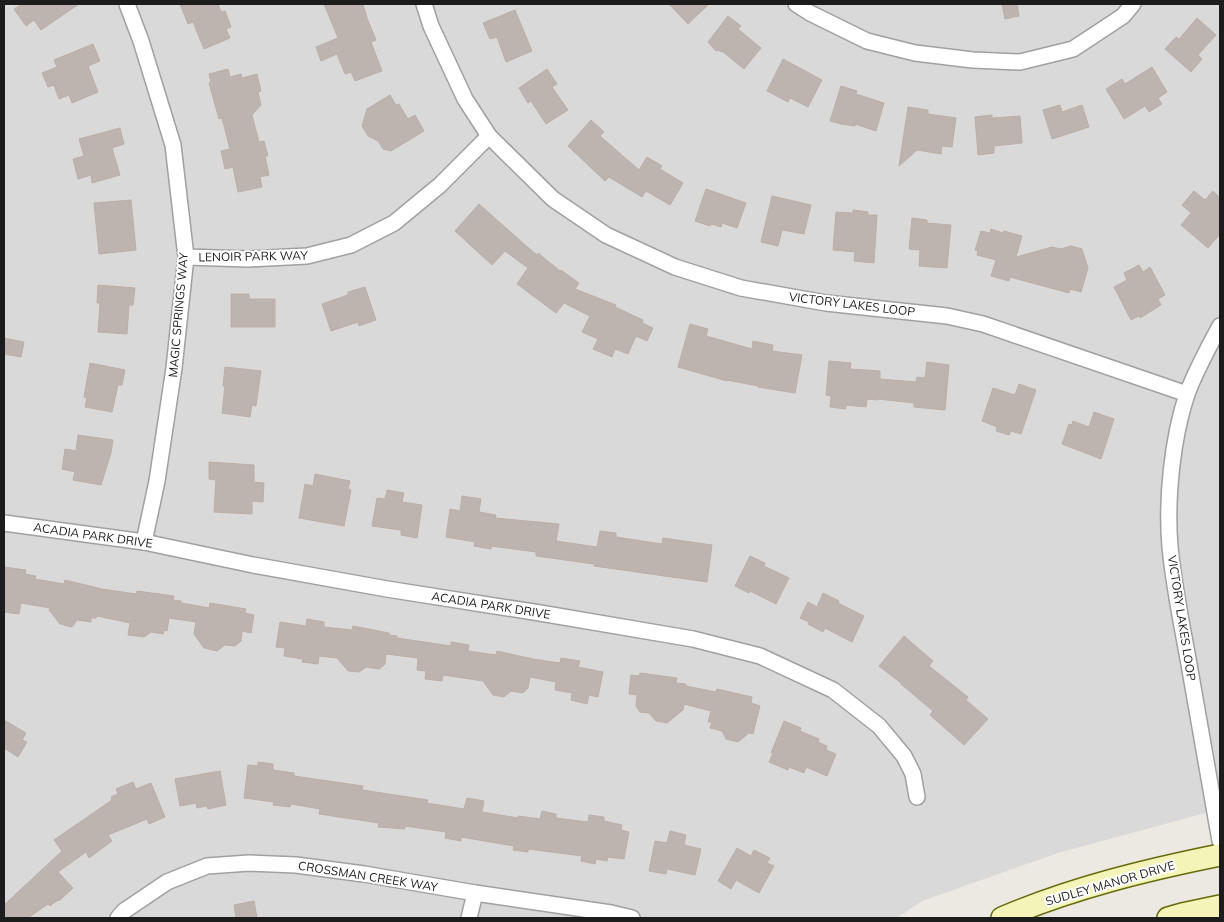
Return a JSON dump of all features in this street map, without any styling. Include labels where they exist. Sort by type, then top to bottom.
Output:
[{"type":"main road","name":"SUDLEY MANOR DRIVE","points":[[1002,918],[1076,890],[1124,876],[1220,854]]},
{"type":"main road","points":[[1168,918],[1220,906]]},
{"type":"street","name":"MAGIC SPRINGS WAY","points":[[127,4],[141,40],[173,144],[186,257],[174,368],[157,481],[144,542]]},
{"type":"street","name":"VICTORY LAKES LOOP","points":[[424,4],[431,26],[465,99],[489,136],[553,199],[606,235],[675,267],[741,288],[826,303],[947,316],[983,324],[1187,394]]},
{"type":"street","points":[[796,4],[810,13],[867,41],[915,53],[974,60],[1020,62],[1073,49],[1123,16],[1133,4]]},
{"type":"street","name":"LENOIR PARK WAY","points":[[186,257],[248,258],[308,256],[351,245],[394,223],[440,185],[489,136]]},
{"type":"street","name":"VICTORY LAKES LOOP","points":[[1220,326],[1187,394],[1172,462],[1169,503],[1170,546],[1176,589],[1220,841]]},
{"type":"street","name":"ACADIA PARK DRIVE","points":[[4,523],[144,542],[253,565],[358,584],[693,639],[760,656],[834,690],[879,726],[904,756],[914,774],[917,796]]},
{"type":"street","name":"CROSSMAN CREEK WAY","points":[[118,918],[167,882],[207,866],[249,863],[296,865],[364,874],[611,913],[632,918]]},
{"type":"street","points":[[469,918],[475,893]]},
{"type":"shaded area","points":[[4,4],[1220,4],[1220,809],[1058,853],[922,901],[897,918],[4,918]]},
{"type":"building","points":[[22,4],[79,4],[41,30],[34,20],[26,26],[14,9]]},
{"type":"building","points":[[180,4],[218,4],[221,12],[225,11],[231,27],[226,29],[230,38],[204,49],[193,22],[188,24]]},
{"type":"building","points":[[324,4],[363,4],[376,40],[371,42],[382,71],[355,81],[351,72],[345,74],[337,54],[321,61],[316,47],[338,38]]},
{"type":"building","points":[[669,4],[709,4],[688,24]]},
{"type":"building","points":[[1002,4],[1017,4],[1019,16],[1005,19]]},
{"type":"building","points":[[515,10],[532,51],[506,62],[497,37],[490,39],[483,23]]},
{"type":"building","points":[[728,16],[741,26],[738,29],[761,48],[744,69],[722,51],[716,51],[708,42]]},
{"type":"building","points":[[1197,18],[1216,35],[1198,55],[1202,59],[1191,72],[1165,49],[1176,37],[1179,39]]},
{"type":"building","points":[[93,44],[100,61],[88,66],[98,92],[72,103],[69,95],[59,99],[54,85],[48,87],[42,73],[57,67],[54,60]]},
{"type":"building","points":[[783,59],[822,80],[808,107],[790,98],[788,102],[767,91]]},
{"type":"building","points":[[1152,67],[1167,92],[1158,98],[1162,104],[1149,112],[1145,106],[1124,119],[1106,89],[1122,79],[1125,84]]},
{"type":"building","points":[[228,69],[230,77],[241,74],[242,78],[257,74],[261,91],[258,92],[261,105],[252,115],[259,142],[264,141],[268,156],[265,156],[269,175],[260,177],[262,187],[238,192],[233,167],[225,169],[221,151],[230,149],[222,118],[219,119],[209,83],[211,82],[209,74]]},
{"type":"building","points":[[547,69],[557,84],[552,87],[568,110],[546,124],[531,101],[528,103],[519,88]]},
{"type":"building","points":[[841,86],[857,91],[856,94],[884,103],[876,131],[855,124],[855,126],[830,121]]},
{"type":"building","points":[[390,95],[396,105],[399,104],[408,119],[415,115],[424,131],[391,151],[383,149],[378,141],[368,136],[362,126],[367,109]]},
{"type":"building","points":[[1060,105],[1062,112],[1082,105],[1089,127],[1052,139],[1043,110]]},
{"type":"building","points":[[908,107],[928,110],[928,114],[956,118],[952,147],[942,146],[941,154],[917,150],[899,166]]},
{"type":"building","points":[[992,115],[992,118],[1020,116],[1022,143],[994,146],[994,153],[978,155],[975,117]]},
{"type":"building","points":[[591,120],[604,132],[600,136],[639,170],[647,157],[662,166],[660,169],[683,183],[670,205],[646,191],[642,197],[609,177],[605,181],[568,146]]},
{"type":"building","points":[[120,128],[124,144],[112,148],[120,175],[92,183],[91,175],[78,179],[73,159],[84,156],[79,139]]},
{"type":"building","points":[[706,189],[746,203],[737,228],[722,223],[721,227],[711,224],[710,226],[695,221]]},
{"type":"building","points":[[1194,191],[1205,200],[1213,191],[1220,198],[1220,234],[1208,248],[1181,225],[1191,213],[1182,205]]},
{"type":"building","points":[[772,196],[811,205],[804,234],[782,230],[778,246],[761,242]]},
{"type":"building","points":[[131,200],[136,250],[99,254],[94,203]]},
{"type":"building","points":[[479,204],[537,255],[538,253],[560,271],[579,283],[575,289],[616,305],[615,307],[643,320],[642,323],[653,328],[647,341],[636,336],[628,354],[615,349],[612,357],[593,349],[598,339],[582,332],[590,316],[564,303],[556,313],[517,284],[528,268],[505,251],[492,265],[455,231]]},
{"type":"building","points":[[853,210],[868,212],[868,215],[877,215],[874,263],[854,261],[855,252],[833,250],[836,212],[853,213]]},
{"type":"building","points":[[912,218],[927,220],[927,223],[951,225],[947,268],[919,266],[920,250],[909,249]]},
{"type":"building","points":[[991,229],[1022,236],[1016,257],[1052,247],[1061,249],[1071,246],[1082,249],[1088,268],[1081,292],[1070,289],[1069,293],[1010,277],[1009,281],[991,276],[996,260],[977,255],[978,251],[975,250],[981,231],[990,233]]},
{"type":"building","points":[[1139,265],[1143,272],[1150,267],[1165,295],[1158,299],[1161,305],[1140,318],[1139,316],[1131,320],[1114,287],[1127,280],[1124,273]]},
{"type":"building","points":[[98,285],[135,288],[133,305],[129,305],[127,334],[98,332],[100,303],[97,303]]},
{"type":"building","points":[[365,287],[376,320],[359,326],[358,322],[331,331],[322,304],[348,295],[348,292]]},
{"type":"building","points":[[231,294],[249,294],[249,299],[275,299],[275,327],[231,327]]},
{"type":"building","points":[[690,324],[708,329],[706,336],[752,349],[753,341],[773,345],[772,351],[802,355],[795,393],[727,381],[678,367]]},
{"type":"building","points":[[4,338],[24,342],[21,357],[4,354]]},
{"type":"building","points":[[829,361],[851,363],[850,369],[880,371],[880,379],[916,382],[917,377],[925,378],[927,362],[949,365],[945,410],[914,407],[914,403],[878,399],[867,399],[866,407],[846,405],[846,409],[830,407],[831,396],[826,395]]},
{"type":"building","points":[[90,363],[125,370],[122,385],[118,385],[112,412],[85,407],[87,398],[84,397]]},
{"type":"building","points":[[225,367],[261,371],[256,406],[252,405],[250,417],[222,413]]},
{"type":"building","points":[[1019,384],[1036,390],[1021,434],[1011,431],[1009,435],[996,431],[997,427],[982,421],[993,388],[1015,395]]},
{"type":"building","points":[[1094,412],[1114,419],[1101,459],[1062,444],[1069,424],[1072,425],[1073,421],[1089,427]]},
{"type":"building","points":[[78,435],[113,440],[101,485],[73,480],[75,472],[62,469],[65,449],[76,451]]},
{"type":"building","points":[[209,462],[254,465],[254,482],[264,483],[263,502],[252,501],[252,514],[214,512],[216,480],[209,479]]},
{"type":"building","points":[[315,474],[350,481],[348,489],[351,490],[344,526],[299,518],[305,484],[313,486]]},
{"type":"building","points":[[387,490],[404,493],[402,502],[422,505],[417,538],[401,535],[401,530],[372,526],[377,498],[385,499]]},
{"type":"building","points":[[462,496],[481,499],[479,512],[496,515],[495,518],[559,524],[556,541],[597,547],[600,531],[616,533],[616,537],[662,544],[663,538],[712,545],[707,582],[536,556],[536,552],[491,546],[491,549],[474,546],[475,542],[446,537],[450,509],[460,511]]},
{"type":"building","points":[[750,556],[765,563],[764,566],[789,578],[776,604],[735,586]]},
{"type":"building","points":[[4,567],[26,570],[25,574],[36,576],[35,579],[64,584],[65,580],[102,589],[136,594],[137,591],[174,596],[173,600],[181,601],[181,603],[209,608],[210,603],[246,609],[245,613],[254,615],[251,633],[242,631],[241,641],[235,646],[225,645],[217,651],[204,648],[194,634],[196,622],[169,618],[167,631],[164,630],[163,634],[151,632],[144,637],[128,635],[130,623],[97,616],[96,618],[91,618],[91,622],[77,620],[72,627],[60,624],[49,610],[50,608],[21,603],[19,614],[4,612]]},
{"type":"building","points":[[823,593],[864,616],[852,642],[825,628],[823,632],[800,618],[808,602],[817,607]]},
{"type":"building","points":[[307,619],[324,622],[324,627],[352,630],[353,626],[389,633],[389,635],[397,636],[397,638],[451,646],[451,642],[469,645],[468,651],[496,655],[497,651],[560,663],[561,658],[580,661],[578,667],[603,672],[598,697],[589,695],[587,704],[571,700],[572,693],[555,690],[556,682],[530,677],[528,688],[523,693],[511,691],[504,697],[493,695],[483,681],[443,675],[442,681],[425,679],[426,671],[417,670],[418,658],[386,654],[385,664],[379,669],[366,667],[359,672],[348,671],[337,658],[319,656],[318,664],[302,662],[303,659],[284,656],[285,648],[276,647],[280,622],[306,626]]},
{"type":"building","points":[[904,636],[933,661],[929,666],[968,697],[966,700],[988,719],[964,745],[930,715],[933,711],[879,666]]},
{"type":"building","points":[[640,673],[677,678],[676,683],[686,684],[686,686],[716,692],[717,689],[752,697],[751,703],[760,706],[753,734],[749,733],[738,742],[726,739],[722,731],[710,728],[712,722],[708,722],[711,711],[684,704],[683,710],[667,723],[656,721],[649,713],[640,712],[636,706],[637,695],[629,694],[631,675],[639,676]]},
{"type":"building","points":[[4,720],[26,733],[22,740],[27,742],[18,757],[4,748]]},
{"type":"building","points":[[784,721],[801,728],[800,731],[819,739],[818,742],[827,746],[826,750],[836,754],[827,776],[806,767],[804,773],[789,767],[788,770],[769,762]]},
{"type":"building","points":[[258,762],[273,764],[273,770],[294,773],[294,776],[363,786],[362,790],[428,800],[427,803],[464,809],[467,798],[484,801],[482,812],[518,818],[518,816],[540,819],[542,811],[556,814],[556,818],[588,822],[589,815],[604,817],[604,821],[622,825],[621,830],[629,832],[624,859],[608,857],[607,861],[596,859],[595,864],[581,861],[582,856],[528,849],[528,852],[513,850],[514,846],[461,837],[461,841],[445,838],[446,832],[405,826],[405,829],[378,827],[379,823],[319,814],[320,809],[291,804],[290,807],[273,805],[274,802],[244,798],[248,765],[258,766]]},
{"type":"building","points":[[220,771],[226,805],[208,809],[207,806],[197,808],[196,803],[180,806],[175,779]]},
{"type":"building","points":[[133,782],[136,789],[151,783],[165,817],[149,824],[147,819],[108,835],[112,841],[89,858],[86,852],[58,872],[73,888],[59,901],[50,906],[48,904],[28,918],[4,918],[4,905],[62,851],[54,840],[112,800],[111,797],[118,794],[116,789]]},
{"type":"building","points":[[670,831],[686,835],[684,845],[701,849],[695,875],[667,869],[666,874],[649,871],[655,841],[667,843]]},
{"type":"building","points":[[737,848],[751,856],[754,850],[770,858],[767,863],[774,866],[759,893],[736,880],[731,889],[718,881]]},
{"type":"building","points":[[254,901],[257,918],[236,918],[234,905]]}]
